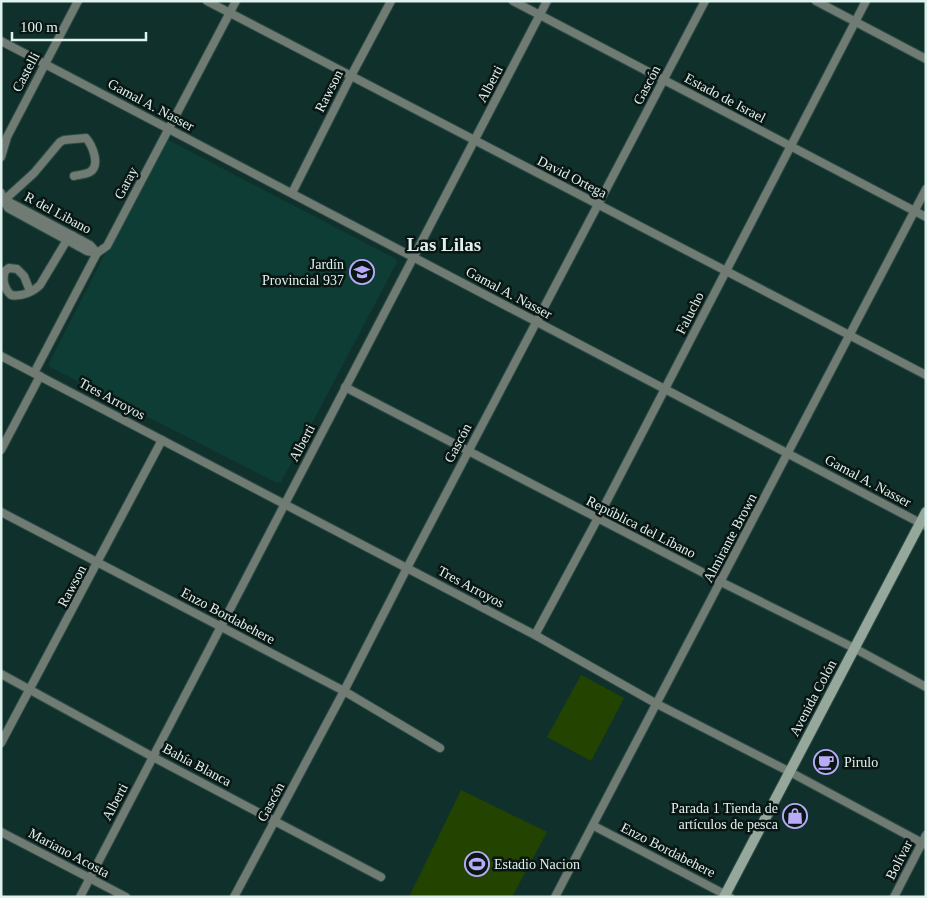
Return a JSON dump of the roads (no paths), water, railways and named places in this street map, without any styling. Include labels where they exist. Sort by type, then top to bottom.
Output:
[{"type":"main road","name":"Avenida Colón","points":[[727,896],[854,648],[923,525],[926,512]]},
{"type":"street","name":"Castelli","points":[[1,157],[7,137],[78,1]]},
{"type":"street","name":"David Ortega","points":[[207,1],[926,375]]},
{"type":"street","name":"Garay","points":[[1,450],[97,253],[107,246],[236,1]]},
{"type":"street","name":"Rawson","points":[[292,193],[390,1]]},
{"type":"street","name":"Estado de Israel","points":[[513,1],[926,217]]},
{"type":"street","name":"Alberti","points":[[80,897],[547,1]]},
{"type":"street","name":"Gascón","points":[[234,897],[344,691],[705,1]]},
{"type":"street","points":[[816,1],[926,59]]},
{"type":"street","name":"Falucho","points":[[535,635],[598,518],[866,1]]},
{"type":"street","name":"Gamal A. Nasser","points":[[1,41],[923,525]]},
{"type":"street","points":[[2,199],[34,173],[60,142],[86,138],[94,150],[94,169],[90,172],[74,176]]},
{"type":"street","name":"Almirante Brown","points":[[556,897],[926,189]]},
{"type":"street","name":"R del Libano","points":[[2,199],[11,202],[70,238],[90,245],[97,253]]},
{"type":"street","points":[[30,291],[40,285],[70,238]]},
{"type":"street","name":"Tres Arroyos","points":[[1,356],[535,635],[657,704],[924,841]]},
{"type":"street","name":"República del Líbano","points":[[345,388],[721,582],[854,648],[926,687]]},
{"type":"street","name":"Rawson","points":[[1,743],[162,440]]},
{"type":"street","name":"Enzo Bordabehere","points":[[1,512],[344,691],[440,748]]},
{"type":"street","name":"Bahía Blanca","points":[[1,674],[153,757],[381,877]]},
{"type":"street","name":"Enzo Bordabehere","points":[[594,826],[727,896]]},
{"type":"street","name":"Mariano Acosta","points":[[1,832],[126,897]]},
{"type":"street","name":"Bolívar","points":[[894,897],[924,841]]},
{"type":"place","name":"Jardín Provincial 937","points":[[362,272]]},
{"type":"place","name":"Pirulo","points":[[826,762]]},
{"type":"place","name":"Parada 1 Tienda de artículos de pesca","points":[[795,816]]},
{"type":"place","name":"Estadio Nacion","points":[[477,864]]},
{"type":"district","name":"Las Lilas","points":[[444,244]]}]
